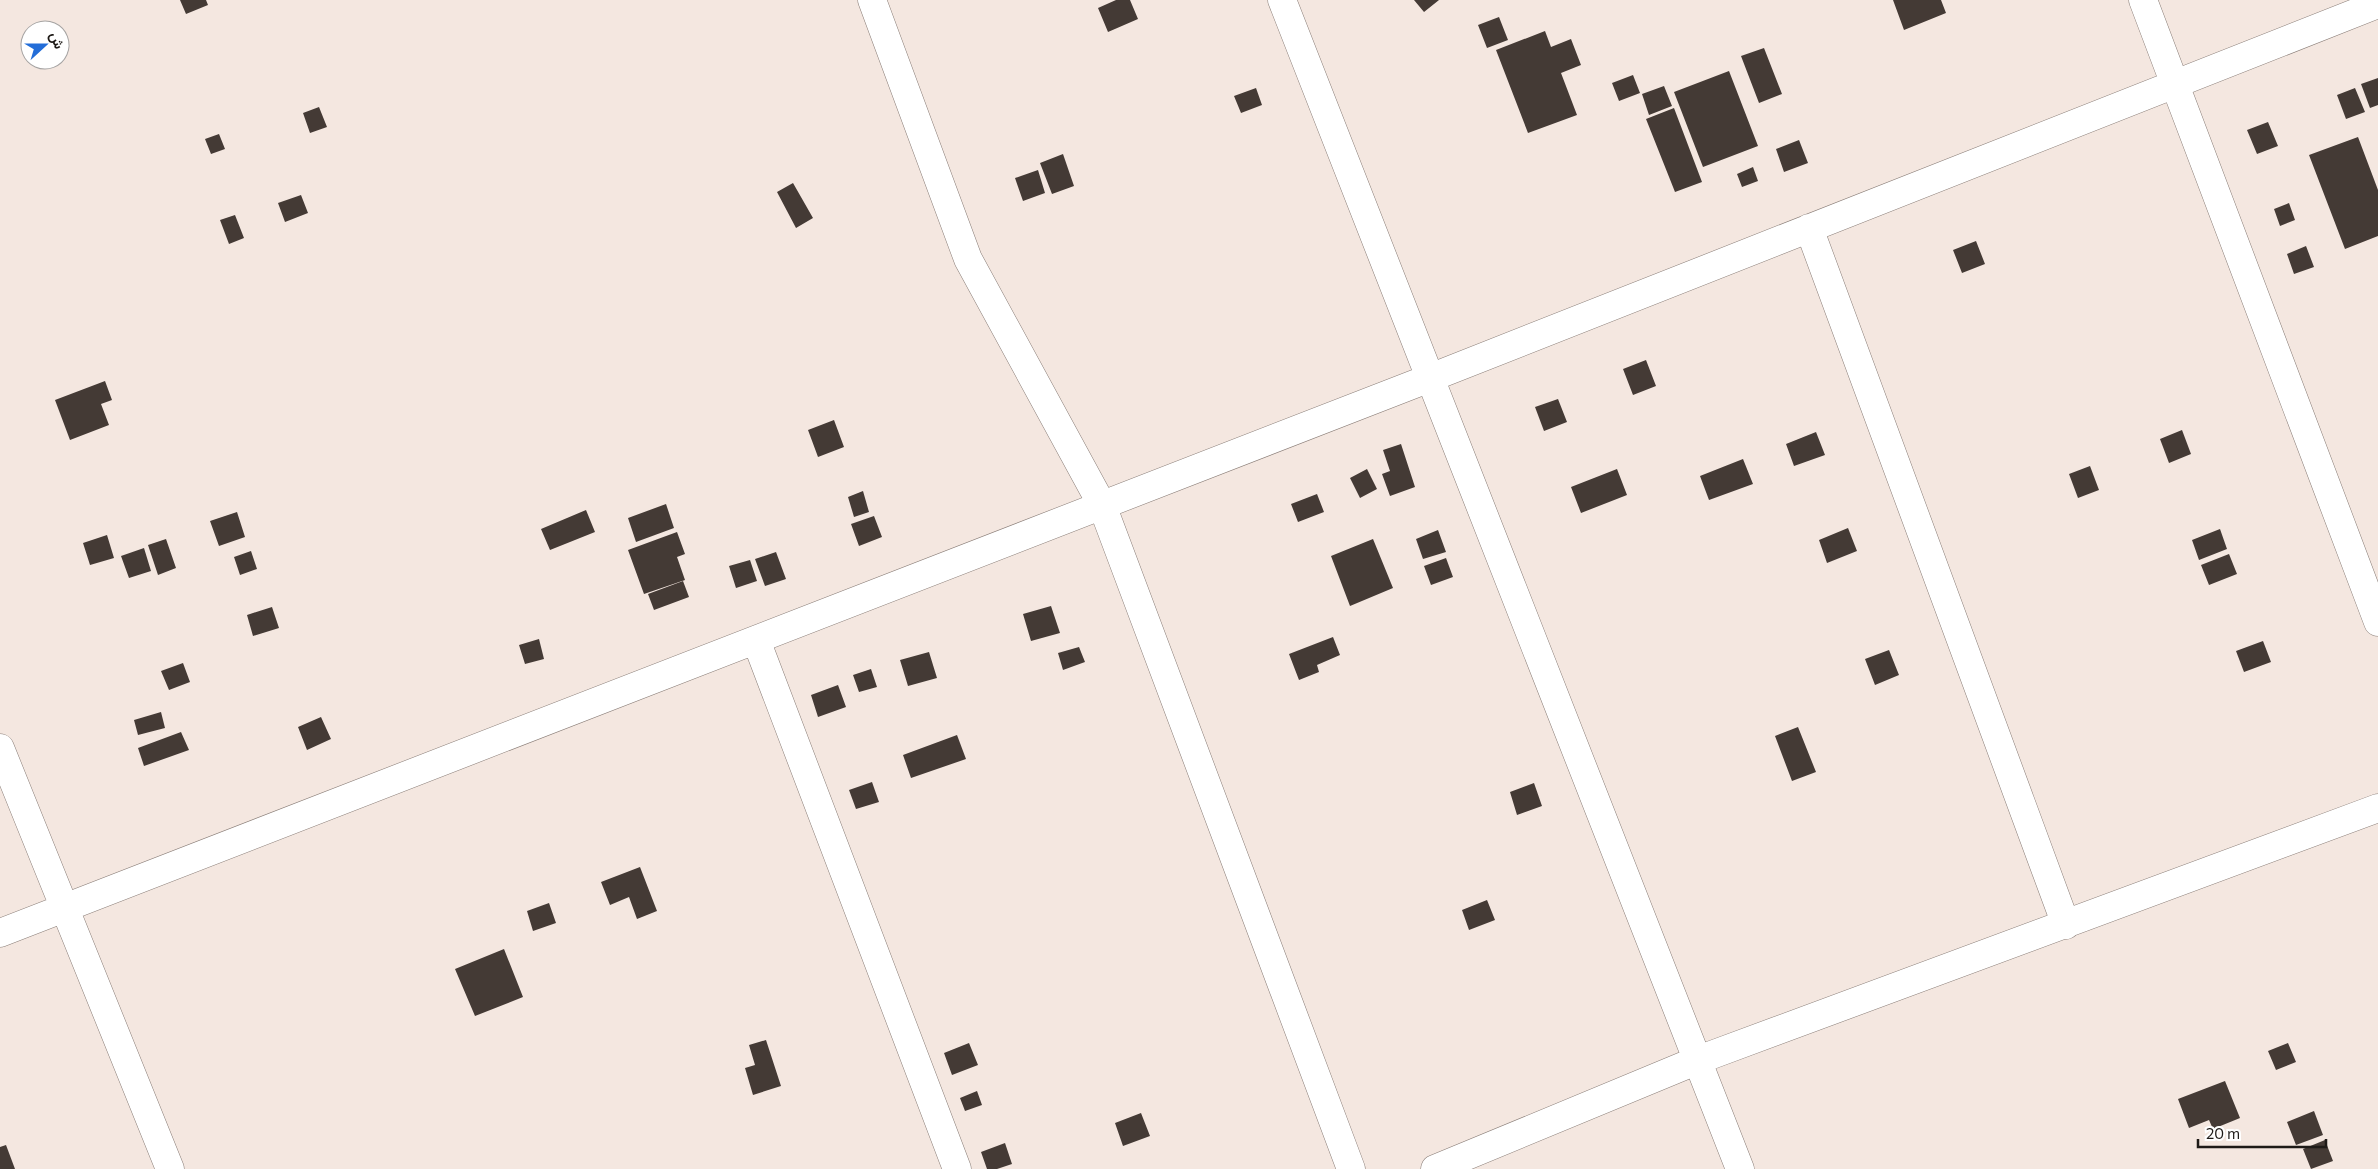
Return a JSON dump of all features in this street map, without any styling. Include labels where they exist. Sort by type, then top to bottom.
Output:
[{"type":"street","points":[[872,0],[968,259],[1102,505],[1351,1169]]},
{"type":"street","points":[[1282,0],[1740,1169]]},
{"type":"street","points":[[2143,0],[2378,622]]},
{"type":"street","points":[[0,933],[66,909],[1430,378],[2175,86],[2378,4]]},
{"type":"street","points":[[1809,228],[2066,924]]},
{"type":"street","points":[[756,640],[957,1169]]},
{"type":"street","points":[[0,748],[170,1169]]},
{"type":"street","points":[[1435,1169],[1698,1060],[2378,808]]},
{"type":"building","points":[[180,0],[206,0],[208,5],[186,14]]},
{"type":"building","points":[[1116,0],[1130,0],[1138,19],[1108,32],[1098,8]]},
{"type":"building","points":[[1414,0],[1439,0],[1424,12]]},
{"type":"building","points":[[1893,0],[1941,0],[1946,13],[1904,30]]},
{"type":"building","points":[[1499,17],[1508,40],[1487,48],[1478,25]]},
{"type":"building","points":[[1545,31],[1551,47],[1571,39],[1581,65],[1561,73],[1577,115],[1528,133],[1496,50]]},
{"type":"building","points":[[1764,48],[1782,94],[1759,103],[1741,56]]},
{"type":"building","points":[[1729,71],[1758,146],[1703,167],[1674,92]]},
{"type":"building","points":[[1633,75],[1640,93],[1619,101],[1612,83]]},
{"type":"building","points":[[2378,78],[2378,105],[2370,108],[2361,84]]},
{"type":"building","points":[[1664,86],[1672,106],[1649,115],[1642,94]]},
{"type":"building","points":[[1256,88],[1262,105],[1241,113],[1234,96]]},
{"type":"building","points":[[2355,88],[2365,112],[2346,119],[2337,95]]},
{"type":"building","points":[[319,107],[327,127],[310,133],[303,113]]},
{"type":"building","points":[[1674,108],[1702,182],[1675,192],[1646,119]]},
{"type":"building","points":[[2268,122],[2278,146],[2257,154],[2247,130]]},
{"type":"building","points":[[219,134],[225,149],[211,154],[205,139]]},
{"type":"building","points":[[2358,137],[2378,190],[2378,236],[2345,249],[2309,155]]},
{"type":"building","points":[[1799,140],[1808,163],[1784,172],[1776,149]]},
{"type":"building","points":[[1063,154],[1074,186],[1052,194],[1040,163]]},
{"type":"building","points":[[1753,167],[1758,181],[1742,187],[1737,174]]},
{"type":"building","points":[[1038,170],[1045,193],[1023,201],[1015,178]]},
{"type":"building","points":[[793,183],[813,218],[796,228],[777,192]]},
{"type":"building","points":[[301,195],[308,213],[285,222],[278,203]]},
{"type":"building","points":[[2289,203],[2295,220],[2280,226],[2274,209]]},
{"type":"building","points":[[235,215],[244,238],[229,244],[220,220]]},
{"type":"building","points":[[1976,241],[1985,264],[1962,273],[1953,250]]},
{"type":"building","points":[[2306,246],[2314,267],[2294,274],[2287,254]]},
{"type":"building","points":[[1646,360],[1656,386],[1633,395],[1623,369]]},
{"type":"building","points":[[105,381],[112,400],[101,404],[109,425],[70,440],[55,400]]},
{"type":"building","points":[[1558,399],[1567,422],[1544,431],[1535,407]]},
{"type":"building","points":[[834,420],[844,447],[818,457],[808,430]]},
{"type":"building","points":[[2182,430],[2191,454],[2169,463],[2160,439]]},
{"type":"building","points":[[1816,432],[1825,455],[1794,466],[1786,444]]},
{"type":"building","points":[[1401,444],[1415,487],[1390,496],[1382,474],[1390,471],[1383,450]]},
{"type":"building","points":[[1743,459],[1753,484],[1709,500],[1700,476]]},
{"type":"building","points":[[2090,466],[2099,490],[2078,498],[2069,474]]},
{"type":"building","points":[[1367,469],[1377,489],[1360,498],[1350,478]]},
{"type":"building","points":[[1617,469],[1627,495],[1581,513],[1571,487]]},
{"type":"building","points":[[863,491],[869,512],[854,517],[848,497]]},
{"type":"building","points":[[1317,494],[1324,512],[1298,522],[1291,504]]},
{"type":"building","points":[[666,504],[674,528],[636,542],[628,518]]},
{"type":"building","points":[[586,510],[595,532],[550,550],[541,529]]},
{"type":"building","points":[[237,512],[245,537],[219,546],[210,521]]},
{"type":"building","points":[[874,516],[882,537],[859,546],[851,524]]},
{"type":"building","points":[[1848,528],[1857,551],[1827,563],[1819,540]]},
{"type":"building","points":[[2220,529],[2227,549],[2199,560],[2192,540]]},
{"type":"building","points":[[1438,530],[1446,552],[1423,559],[1416,539]]},
{"type":"building","points":[[677,532],[685,554],[677,557],[685,580],[644,594],[628,550]]},
{"type":"building","points":[[107,535],[114,558],[90,565],[83,543]]},
{"type":"building","points":[[166,539],[176,568],[158,575],[148,545]]},
{"type":"building","points":[[1373,539],[1393,588],[1350,606],[1331,556]]},
{"type":"building","points":[[144,548],[151,571],[129,578],[121,556]]},
{"type":"building","points":[[251,551],[257,569],[240,575],[234,557]]},
{"type":"building","points":[[776,552],[786,579],[765,586],[755,559]]},
{"type":"building","points":[[2229,554],[2237,574],[2209,585],[2201,565]]},
{"type":"building","points":[[1446,558],[1453,577],[1431,585],[1424,566]]},
{"type":"building","points":[[750,560],[757,581],[736,588],[729,566]]},
{"type":"building","points":[[683,581],[689,597],[654,610],[648,594]]},
{"type":"building","points":[[1051,606],[1060,633],[1031,641],[1023,614]]},
{"type":"building","points":[[272,607],[279,628],[253,636],[247,615]]},
{"type":"building","points":[[1333,637],[1340,655],[1317,665],[1319,672],[1299,680],[1289,654]]},
{"type":"building","points":[[539,639],[544,659],[525,664],[519,645]]},
{"type":"building","points":[[2263,641],[2271,662],[2244,672],[2236,651]]},
{"type":"building","points":[[1079,647],[1085,662],[1063,670],[1058,653]]},
{"type":"building","points":[[1889,650],[1899,675],[1875,685],[1865,659]]},
{"type":"building","points":[[929,652],[937,678],[908,686],[900,660]]},
{"type":"building","points":[[183,663],[190,682],[169,690],[161,671]]},
{"type":"building","points":[[871,669],[877,687],[859,692],[853,675]]},
{"type":"building","points":[[838,685],[846,707],[818,717],[811,695]]},
{"type":"building","points":[[161,712],[165,728],[138,735],[134,720]]},
{"type":"building","points":[[321,717],[331,739],[307,750],[298,727]]},
{"type":"building","points":[[1798,727],[1816,772],[1792,781],[1775,736]]},
{"type":"building","points":[[181,732],[189,750],[144,766],[138,748]]},
{"type":"building","points":[[957,735],[966,759],[911,778],[903,755]]},
{"type":"building","points":[[872,782],[879,802],[856,809],[849,790]]},
{"type":"building","points":[[1534,783],[1542,806],[1517,815],[1510,792]]},
{"type":"building","points":[[640,867],[657,911],[637,919],[629,897],[610,905],[601,882]]},
{"type":"building","points":[[1487,900],[1495,920],[1469,930],[1462,910]]},
{"type":"building","points":[[549,903],[556,923],[533,931],[527,911]]},
{"type":"building","points":[[504,949],[523,997],[475,1016],[455,969]]},
{"type":"building","points":[[766,1040],[781,1086],[753,1095],[745,1068],[755,1065],[749,1045]]},
{"type":"building","points":[[969,1043],[978,1065],[952,1075],[944,1053]]},
{"type":"building","points":[[2288,1043],[2296,1062],[2276,1070],[2268,1051]]},
{"type":"building","points":[[2225,1081],[2240,1118],[2213,1129],[2209,1120],[2189,1128],[2178,1099]]},
{"type":"building","points":[[977,1091],[982,1105],[965,1111],[960,1098]]},
{"type":"building","points":[[2314,1111],[2323,1135],[2296,1145],[2287,1122]]},
{"type":"building","points":[[1141,1113],[1150,1136],[1123,1146],[1115,1123]]},
{"type":"building","points":[[2325,1140],[2333,1161],[2311,1169],[2303,1149]]},
{"type":"building","points":[[1005,1143],[1012,1164],[997,1169],[987,1169],[981,1152]]},
{"type":"building","points":[[6,1145],[15,1169],[0,1169],[0,1147]]}]
